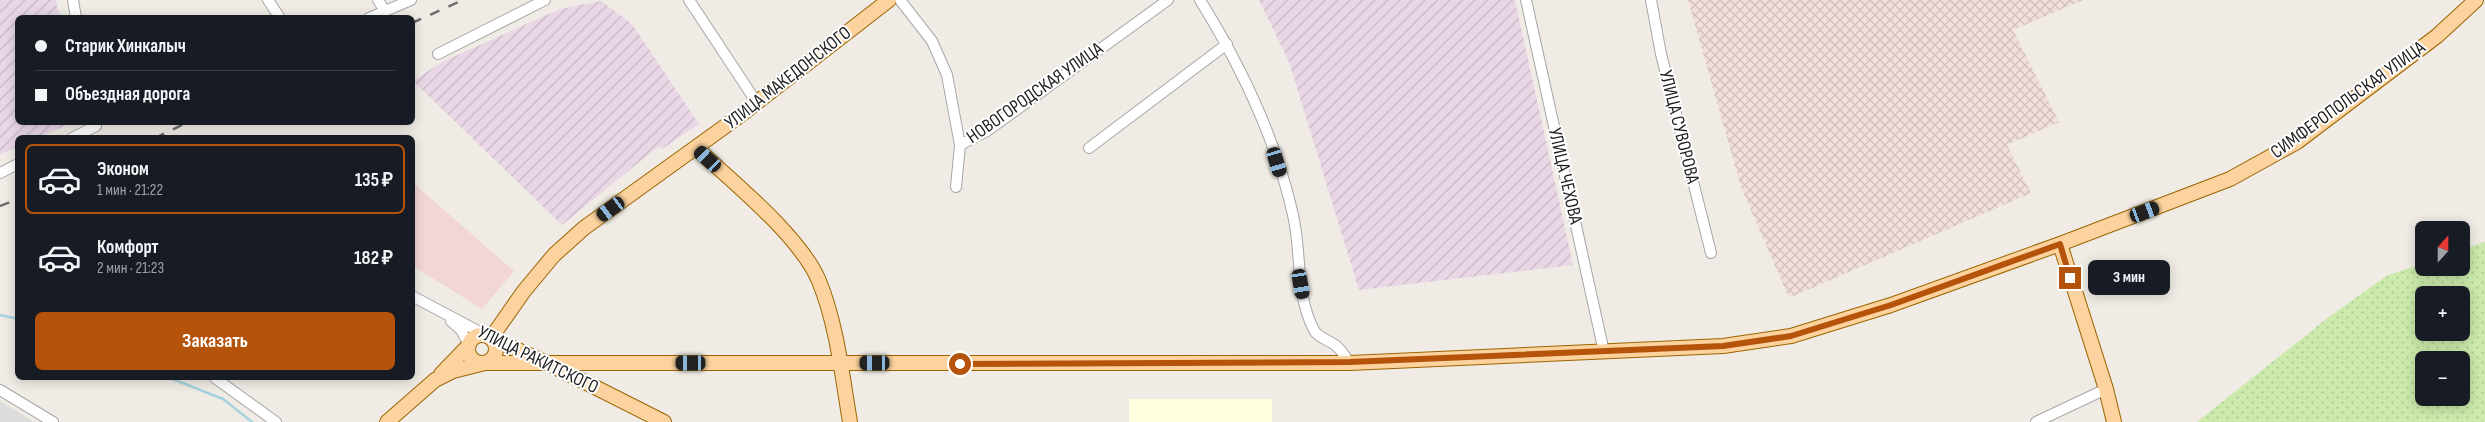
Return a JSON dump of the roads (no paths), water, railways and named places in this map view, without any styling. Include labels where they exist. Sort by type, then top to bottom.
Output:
[{"type":"main road","name":"УЛИЦА МАКЕДОНСКОГО","points":[[491,338],[524,291],[554,255],[584,228],[757,103],[889,0]]},
{"type":"main road","name":"СИМФЕРОПОЛЬСКАЯ УЛИЦА","points":[[435,380],[452,371],[485,362],[1350,362],[1723,346],[1791,336],[1891,305],[2060,244],[2230,179],[2297,142],[2437,36],[2476,0]]},
{"type":"main road","name":"СИМФЕРОПОЛЬСКАЯ УЛИЦА","points":[[2463,14],[2485,2]]},
{"type":"main road","points":[[696,148],[744,192],[807,259],[818,280],[827,306],[840,363],[850,422]]},
{"type":"main road","points":[[2060,244],[2106,389],[2114,422]]},
{"type":"main road","points":[[388,422],[435,380],[469,345],[478,336],[491,338],[496,350],[493,358],[485,362],[472,358],[469,345]]},
{"type":"main road","name":"УЛИЦА РАКИТСКОГО","points":[[491,338],[547,363],[664,422]]},
{"type":"street","points":[[73,0],[76,15]]},
{"type":"street","points":[[268,0],[278,15]]},
{"type":"street","points":[[378,0],[385,11]]},
{"type":"street","points":[[376,15],[411,0]]},
{"type":"street","points":[[438,54],[545,0]]},
{"type":"street","points":[[689,0],[757,103]]},
{"type":"street","name":"НОВОГОРОДСКАЯ УЛИЦА","points":[[900,0],[921,24],[942,62],[951,91],[960,146],[987,131],[1168,0]]},
{"type":"street","points":[[1200,0],[1227,44],[1263,120],[1294,216],[1298,266],[1305,303],[1315,332],[1337,346],[1350,362]]},
{"type":"street","name":"УЛИЦА ЧЕХОВА","points":[[1526,0],[1604,352]]},
{"type":"street","name":"УЛИЦА СУВОРОВА","points":[[1651,0],[1661,54],[1711,253]]},
{"type":"street","points":[[1090,148],[1227,44]]},
{"type":"street","points":[[78,135],[96,125]]},
{"type":"street","points":[[956,187],[960,146]]},
{"type":"street","points":[[0,173],[15,166]]},
{"type":"street","name":"УЛИЦА РАКИТСКОГО","points":[[415,298],[491,338]]},
{"type":"street","points":[[445,315],[461,330],[469,345]]},
{"type":"street","points":[[218,380],[276,422]]},
{"type":"street","points":[[2036,422],[2106,389]]},
{"type":"street","points":[[0,390],[52,422]]},
{"type":"waterway","points":[[0,315],[15,318]]},
{"type":"waterway","points":[[175,380],[223,399],[252,422]]},
{"type":"railway","points":[[415,22],[463,0]]},
{"type":"railway","points":[[161,135],[182,125]]},
{"type":"railway","points":[[0,206],[15,200]]}]
